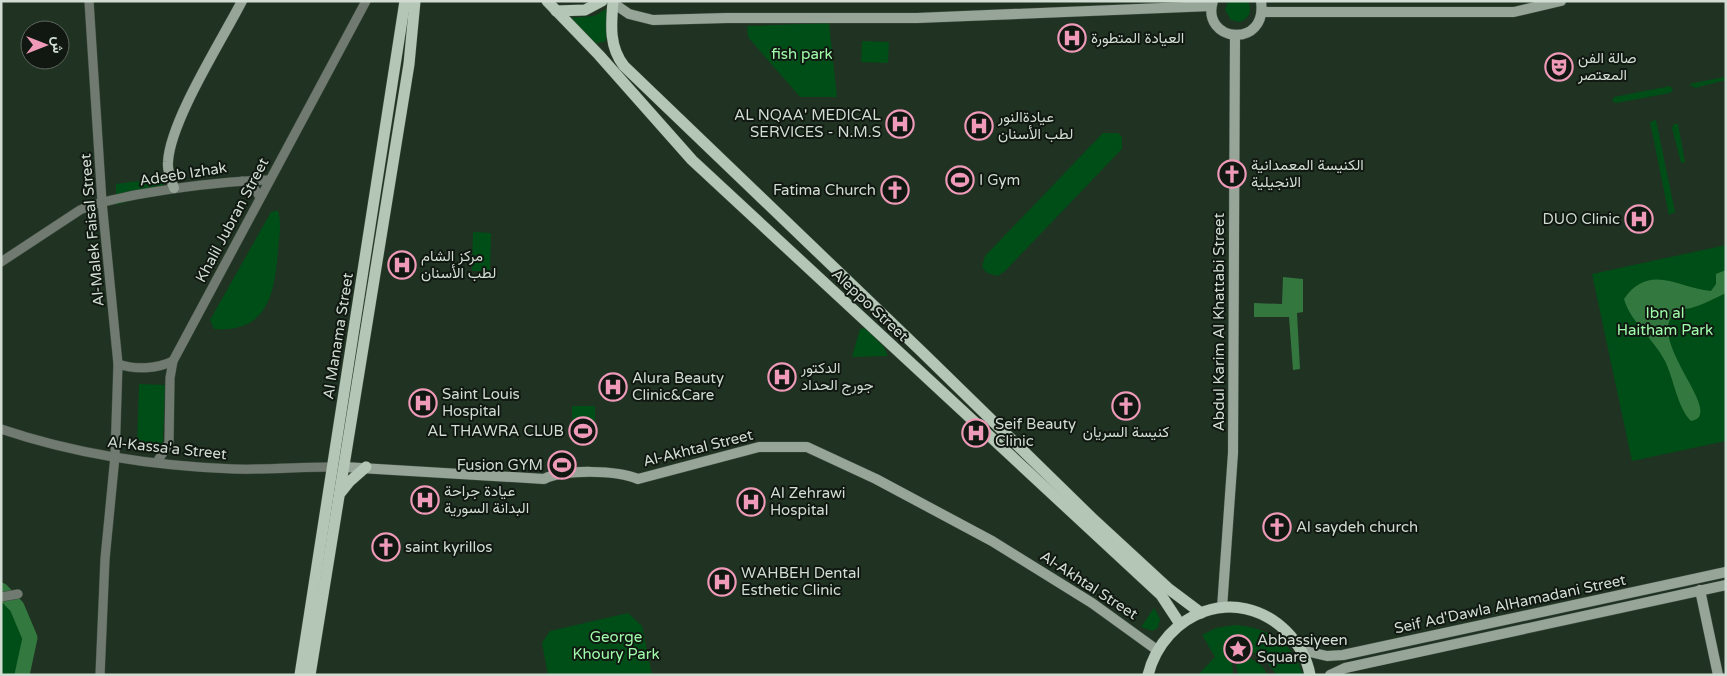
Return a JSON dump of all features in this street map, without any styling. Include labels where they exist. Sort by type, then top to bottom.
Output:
[{"type":"main road","points":[[174,188],[167,164],[171,143],[183,112],[242,1]]},
{"type":"main road","name":"Al Manama Street","points":[[310,675],[338,498],[339,467],[406,1]]},
{"type":"main road","name":"Al Manama Street","points":[[300,675],[339,467],[409,64],[415,1]]},
{"type":"main road","name":"Aleppo Street","points":[[547,1],[692,160],[1161,595],[1180,624]]},
{"type":"main road","points":[[556,11],[585,10],[610,2],[628,14],[652,20],[917,18],[1212,4],[1216,26],[1227,34],[1235,35],[1251,31],[1257,26],[1262,12],[1261,1]]},
{"type":"main road","points":[[1262,12],[1514,12],[1561,1]]},
{"type":"main road","name":"Aleppo Street","points":[[610,2],[612,41],[616,55],[624,66],[1092,518],[1169,589],[1201,612]]},
{"type":"main road","name":"Abdul Karim Al Khattabi Street","points":[[1222,608],[1233,453],[1235,35]]},
{"type":"main road","name":"Al-Akhtal Street","points":[[339,467],[366,467],[544,479],[556,473],[625,474],[638,479],[759,447],[797,446],[818,451],[876,479],[966,527],[1042,572],[1157,650]]},
{"type":"main road","points":[[338,498],[349,482],[366,467]]},
{"type":"main road","name":"Seif Ad'Dawla AlHamadani Street","points":[[1301,650],[1327,656],[1342,655],[1726,572]]},
{"type":"main road","name":"Seif Ad'Dawla AlHamadani Street","points":[[1330,675],[1346,668],[1726,584]]},
{"type":"main road","points":[[1700,590],[1718,675]]},
{"type":"main road","points":[[1148,675],[1157,650],[1167,635],[1180,624],[1201,612],[1222,608],[1238,608],[1268,618],[1286,631],[1301,650],[1310,675]]},
{"type":"main road","points":[[1488,624],[1490,636]]},
{"type":"street","name":"Al-Malek Faisal Street","points":[[89,1],[102,202],[118,364],[115,456],[105,559],[100,675]]},
{"type":"street","name":"Khalil Jubran Street","points":[[157,462],[169,443],[170,378],[173,360],[366,1]]},
{"type":"street","name":"Adeeb Izhak","points":[[1,262],[80,210],[102,202],[174,188],[236,180],[269,180]]},
{"type":"street","points":[[236,180],[250,185],[260,196]]},
{"type":"street","points":[[118,364],[132,368],[156,367],[173,360]]},
{"type":"street","name":"Al-Kassa'a Street","points":[[1,429],[45,444],[84,452],[157,462],[231,469],[339,467]]},
{"type":"street","points":[[1,597],[18,594]]},
{"type":"green space","points":[[1228,1],[1248,1],[1250,11],[1248,16],[1240,22],[1231,20],[1225,10]]},
{"type":"green space","points":[[608,8],[606,41],[595,44],[569,18],[594,16]]},
{"type":"green space","name":"fish park","points":[[829,23],[837,97],[800,97],[748,37],[747,26]]},
{"type":"green space","points":[[862,41],[889,42],[888,63],[861,62]]},
{"type":"green space","points":[[1724,77],[1726,80],[1695,88],[1689,84]]},
{"type":"green space","points":[[1670,86],[1673,90],[1670,93],[1616,103],[1612,101],[1614,97]]},
{"type":"green space","points":[[1656,120],[1675,212],[1669,215],[1650,122]]},
{"type":"green space","points":[[1674,124],[1678,124],[1685,162],[1681,163],[1672,128]]},
{"type":"green space","points":[[1103,133],[1118,133],[1122,137],[1122,149],[1005,271],[998,276],[987,273],[982,267],[985,256]]},
{"type":"green space","points":[[162,178],[165,191],[116,205],[116,184]]},
{"type":"green space","points":[[278,211],[280,225],[277,266],[271,295],[265,307],[257,317],[246,325],[232,329],[214,329],[210,320],[271,212]]},
{"type":"green space","points":[[473,232],[491,233],[490,271],[472,271]]},
{"type":"green space","name":"Ibn al Haitham Park","points":[[1726,245],[1726,441],[1632,461],[1592,274]]},
{"type":"green space","points":[[865,328],[884,347],[888,356],[852,357],[860,329]]},
{"type":"green space","points":[[139,384],[165,385],[163,446],[137,445]]},
{"type":"green space","name":"AL THAWRA CLUB","points":[[572,406],[595,406],[595,442],[572,442]]},
{"type":"green space","points":[[1,595],[18,622],[24,647],[19,675],[1,675]]},
{"type":"green space","points":[[1154,608],[1160,619],[1158,627],[1153,631],[1141,627]]},
{"type":"green space","name":"George Khoury Park","points":[[628,613],[642,626],[652,675],[548,675],[542,643],[550,631]]},
{"type":"green space","name":"Abbassiyeen Square","points":[[1235,625],[1258,629],[1278,638],[1293,653],[1303,675],[1276,675],[1263,658],[1245,650],[1231,648],[1233,675],[1198,675],[1215,657],[1202,635],[1216,628]]},
{"type":"green space","points":[[1235,655],[1259,663],[1267,675],[1238,675]]},
{"type":"shaded area","points":[[1726,270],[1726,293],[1698,306],[1678,311],[1673,315],[1668,327],[1670,343],[1700,406],[1700,416],[1691,421],[1682,408],[1665,361],[1632,316],[1624,299],[1634,288],[1644,282],[1655,280],[1665,280],[1711,291],[1716,284],[1716,274]]},
{"type":"shaded area","points":[[1283,277],[1303,279],[1303,312],[1297,313],[1300,369],[1293,370],[1289,317],[1254,317],[1254,303],[1282,304]]},
{"type":"shaded area","points":[[1,582],[24,609],[34,635],[27,675],[22,675],[30,638],[17,607],[1,590]]},
{"type":"waterway","points":[[1,590],[17,607],[30,638],[22,675]]},
{"type":"place","name":"العيادة المتطورة","points":[[1072,38]]},
{"type":"place","name":"صالة الفن المعتصر","points":[[1559,67]]},
{"type":"place","name":"AL NQAA' MEDICAL SERVICES - N.M.S","points":[[900,124]]},
{"type":"place","name":"عيادةالنور لطب الأسنان","points":[[979,126]]},
{"type":"place","name":"الكنيسة المعمدانية الانجيلية","points":[[1232,174]]},
{"type":"place","name":"I Gym","points":[[960,180]]},
{"type":"place","name":"Fatima Church","points":[[895,190]]},
{"type":"place","name":"DUO Clinic","points":[[1639,219]]},
{"type":"place","name":"مركز الشام لطب الأسنان","points":[[402,265]]},
{"type":"place","name":"الدكتور جورج الحداد","points":[[782,377]]},
{"type":"place","name":"Alura Beauty Clinic&Care","points":[[613,387]]},
{"type":"place","name":"Saint Louis Hospital","points":[[423,403]]},
{"type":"place","name":"كنيسة السريان","points":[[1126,406]]},
{"type":"place","name":"AL THAWRA CLUB","points":[[583,431]]},
{"type":"place","name":"Seif Beauty Clinic","points":[[976,433]]},
{"type":"place","name":"Fusion GYM","points":[[562,465]]},
{"type":"place","name":"عيادة جراحة البدانة السورية","points":[[425,500]]},
{"type":"place","name":"Al Zehrawi Hospital","points":[[751,502]]},
{"type":"place","name":"Al saydeh church","points":[[1277,527]]},
{"type":"place","name":"saint kyrillos","points":[[386,547]]},
{"type":"place","name":"WAHBEH Dental Esthetic Clinic","points":[[722,582]]},
{"type":"place","name":"Abbassiyeen Square","points":[[1238,649]]}]
